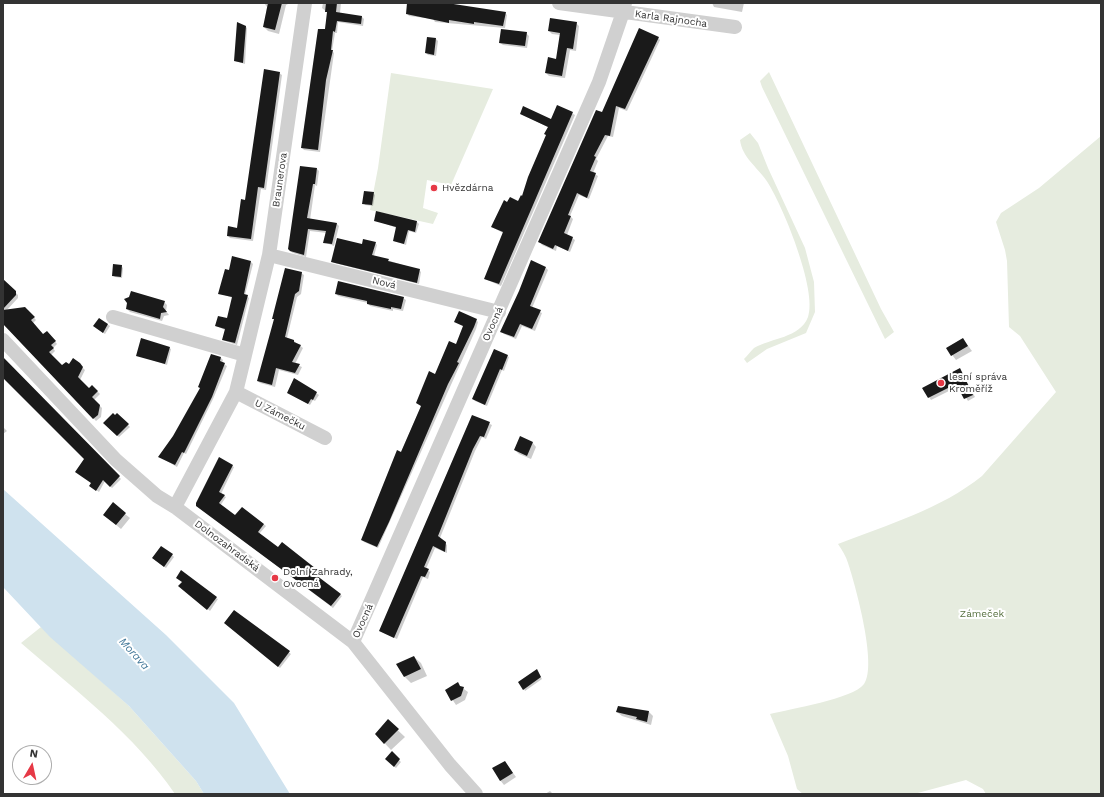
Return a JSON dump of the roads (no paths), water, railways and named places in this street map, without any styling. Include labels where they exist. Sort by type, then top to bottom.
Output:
[{"type":"street","name":"Braunerova","points":[[175,507],[236,392],[269,255],[305,3]]},
{"type":"street","name":"Karla Rajnocha","points":[[560,3],[624,8],[735,27]]},
{"type":"street","name":"Ovocná","points":[[353,642],[599,82],[624,8]]},
{"type":"street","name":"Nová","points":[[269,255],[499,312]]},
{"type":"street","points":[[113,317],[245,355]]},
{"type":"street","name":"Dolnozahradská","points":[[3,340],[116,460],[157,496],[175,507],[353,642],[450,765],[476,794]]},
{"type":"street","name":"U Zámečku","points":[[236,392],[325,438]]},
{"type":"water","name":"Morava","points":[[3,489],[166,635],[234,703],[290,794],[204,794],[196,781],[129,706],[50,637],[3,587]]},
{"type":"place","name":"Hvězdárna","points":[[434,188]]},
{"type":"place","name":"lesní správa Kroměříž","points":[[941,383]]},
{"type":"place","name":"Dolní Zahrady, Ovocná","points":[[275,578]]},
{"type":"park label","name":"Zámeček","points":[[982,614]]}]
